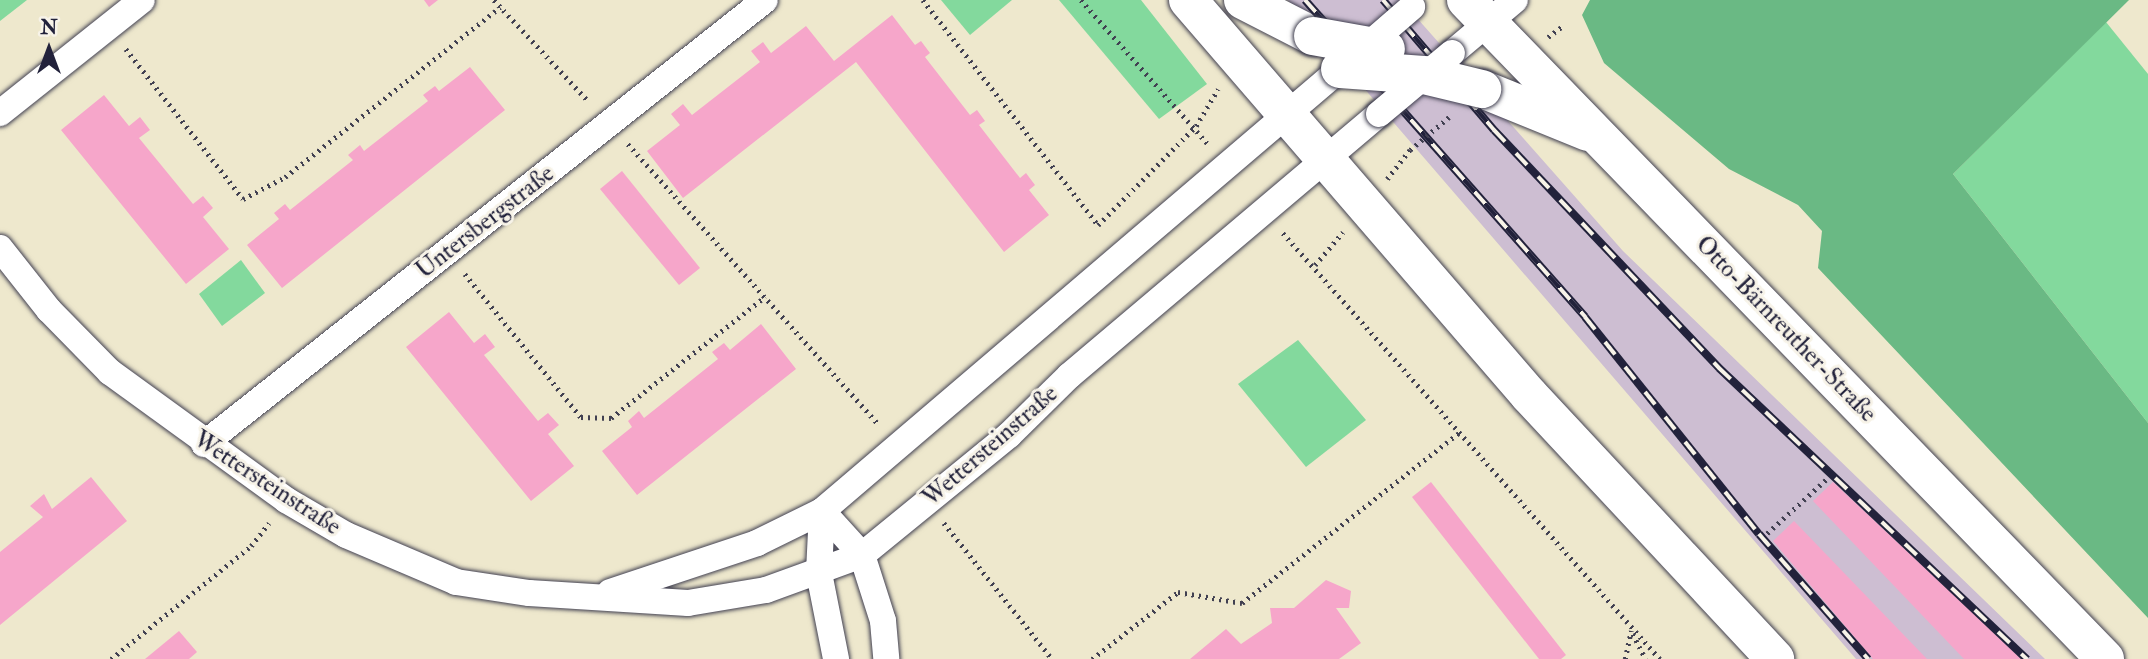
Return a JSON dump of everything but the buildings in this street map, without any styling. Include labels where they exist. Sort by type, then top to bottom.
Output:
[{"type":"main road","points":[[1188,0],[1284,116],[1529,395],[1775,659]]},
{"type":"main road","points":[[1243,0],[1353,59],[1438,64],[1482,89],[1597,135]]},
{"type":"main road","name":"Otto-Bärnreuther-Straße","points":[[1490,7],[1597,135],[2105,659]]},
{"type":"street","points":[[0,113],[142,0]]},
{"type":"street","name":"Untersbergstraße","points":[[204,444],[765,0]]},
{"type":"street","name":"Wettersteinstraße","points":[[598,596],[757,543],[822,511],[1416,4]]},
{"type":"street","name":"Wettersteinstraße","points":[[0,248],[49,310],[110,372],[204,444],[286,500],[346,535],[456,582],[529,593],[688,603],[766,590],[819,573],[862,555],[1438,64],[1490,7]]},
{"type":"street","points":[[822,511],[862,555],[883,621],[886,659]]},
{"type":"street","points":[[822,511],[819,573],[836,659]]},
{"type":"path","points":[[494,0],[609,123],[898,446]]},
{"type":"path","points":[[923,0],[1098,225],[1195,126]]},
{"type":"path","points":[[1081,0],[1195,126],[1224,167]]},
{"type":"path","points":[[108,27],[243,199],[285,177],[500,7]]},
{"type":"path","points":[[1262,213],[1314,265],[1631,630],[1660,659]]},
{"type":"path","points":[[447,252],[581,417],[611,418],[765,297]]},
{"type":"path","points":[[1092,659],[1178,593],[1242,603],[1459,433]]},
{"type":"path","points":[[1762,538],[1832,474]]},
{"type":"path","points":[[111,659],[251,546],[286,500]]},
{"type":"path","points":[[927,502],[1052,659]]},
{"type":"path","points":[[1625,659],[1631,630]]},
{"type":"path","points":[[1631,630],[1646,659]]},
{"type":"shaded area","points":[[1288,0],[1401,0],[1623,251],[2045,659],[1856,659]]},
{"type":"green space","points":[[0,0],[27,0],[0,21]]},
{"type":"green space","points":[[941,0],[1012,0],[970,35]]},
{"type":"green space","points":[[1059,0],[1141,0],[1207,84],[1159,119]]},
{"type":"green space","points":[[1590,0],[2129,0],[1953,174],[2148,423],[2148,618],[1818,268],[1822,231],[1798,205],[1729,169],[1604,63],[1582,15]]},
{"type":"green space","points":[[2106,22],[2148,74],[2148,423],[1953,174]]},
{"type":"green space","points":[[241,260],[265,293],[222,326],[199,294]]},
{"type":"green space","points":[[1298,340],[1366,420],[1306,467],[1238,384]]},
{"type":"railway","points":[[1305,0],[1585,317],[1759,534],[1868,659]]},
{"type":"railway","points":[[1383,0],[1494,130],[1719,368],[2027,659]]}]
